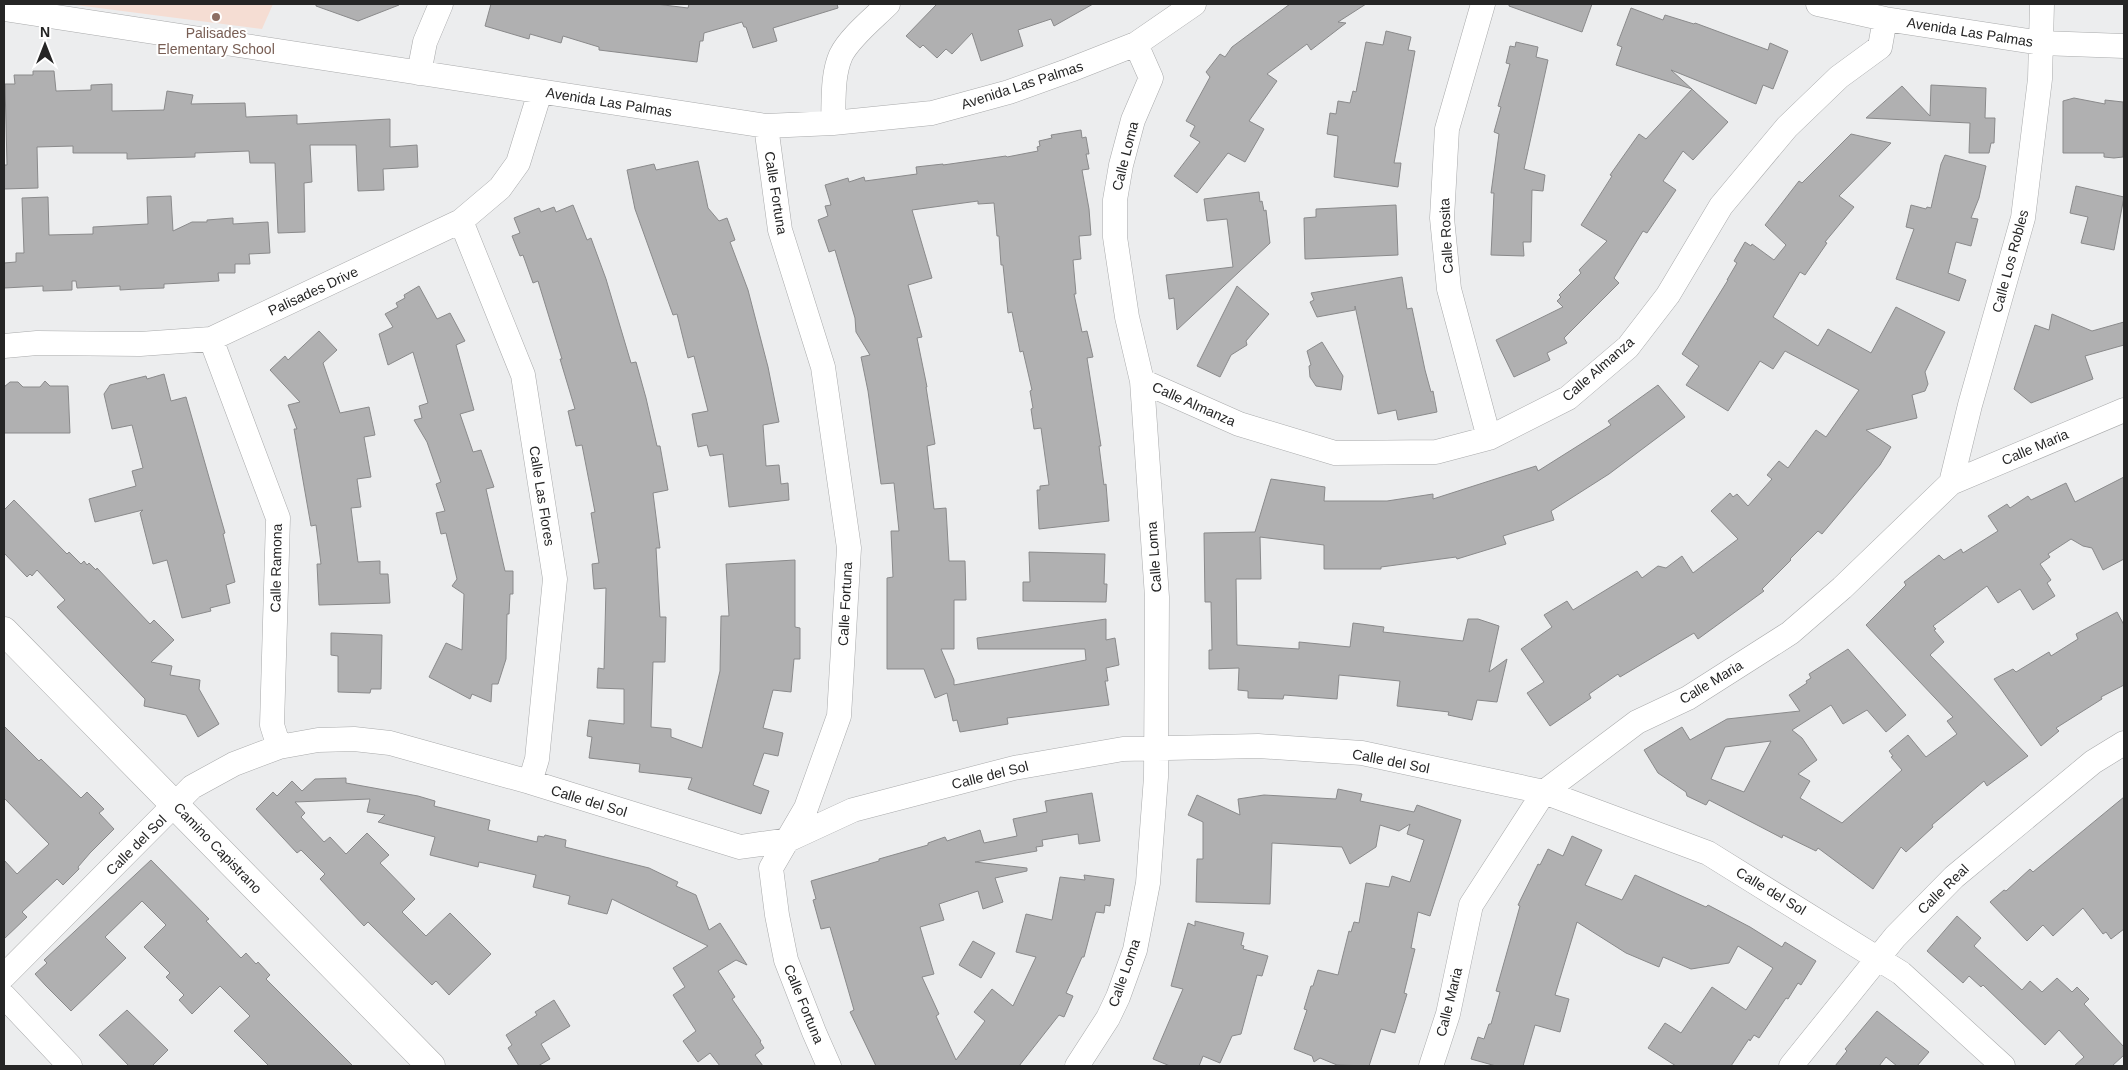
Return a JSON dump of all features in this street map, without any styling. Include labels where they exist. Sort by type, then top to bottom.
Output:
[{"type":"main road","name":"Camino Capistrano","points":[[4,631],[431,1066]]},
{"type":"street","points":[[419,73],[426,42],[441,4]]},
{"type":"street","points":[[833,123],[836,73],[842,54],[851,41],[888,4]]},
{"type":"street","name":"Avenida Las Palmas","points":[[4,9],[766,126],[833,123],[932,113],[1009,92],[1136,44],[1194,4]]},
{"type":"street","name":"Calle Rosita","points":[[1483,4],[1447,129],[1442,218],[1450,289],[1489,438]]},
{"type":"street","name":"Avenida Las Palmas","points":[[1818,4],[1885,19],[2041,43],[2124,46]]},
{"type":"street","name":"Calle Los Robles","points":[[1950,483],[2023,218],[2040,79],[2042,4]]},
{"type":"street","name":"Calle Almanza","points":[[1142,381],[1239,424],[1335,453],[1436,452],[1489,438],[1568,398],[1628,347],[1668,295],[1721,206],[1787,128],[1839,77],[1880,47],[1885,19]]},
{"type":"street","name":"Calle Loma","points":[[1077,1066],[1108,1018],[1135,950],[1148,882],[1156,777],[1157,597],[1142,381],[1127,317],[1115,237],[1115,200],[1121,165],[1133,120],[1152,78],[1136,44]]},
{"type":"street","name":"Palisades Drive","points":[[4,346],[37,344],[140,344],[211,339],[461,220],[500,188],[518,163],[540,92]]},
{"type":"street","name":"Calle Fortuna","points":[[766,126],[780,230],[823,368],[849,548],[839,716],[806,808],[771,868],[777,915],[786,960],[829,1066]]},
{"type":"street","name":"Calle Las Flores","points":[[461,220],[523,375],[554,579],[536,759],[530,782]]},
{"type":"street","name":"Calle Ramona","points":[[211,339],[278,518],[272,725],[279,747]]},
{"type":"street","name":"Calle Maria","points":[[1431,1066],[1448,1014],[1471,905],[1544,792],[1637,722],[1688,698],[1790,633],[1842,588],[1950,483],[2124,410]]},
{"type":"street","name":"Calle del Sol","points":[[4,976],[192,787],[234,764],[279,747],[318,740],[354,738],[390,743],[530,782],[740,847],[788,840],[853,810],[1014,768],[1123,749],[1258,746],[1362,753],[1544,792],[1708,853],[1901,973],[2003,1066]]},
{"type":"street","name":"Calle Real","points":[[1791,1066],[1895,937],[1954,877],[2093,762],[2124,743]]},
{"type":"street","points":[[4,996],[70,1066]]},
{"type":"shaded area","name":"Palisades Elementary School","points":[[68,4],[273,4],[262,29]]},
{"type":"building","points":[[316,4],[399,5],[358,21],[316,6]]},
{"type":"building","points":[[491,4],[656,4],[688,8],[689,4],[837,4],[838,8],[773,28],[777,41],[753,48],[746,27],[744,27],[742,22],[704,33],[703,41],[700,41],[697,62],[599,50],[599,47],[563,36],[561,43],[530,34],[529,39],[485,26]]},
{"type":"building","points":[[937,4],[1093,4],[1054,26],[1051,19],[1018,30],[1023,46],[981,61],[972,33],[952,54],[946,49],[937,58],[923,45],[920,48],[906,36]]},
{"type":"building","points":[[1290,4],[1366,4],[1338,22],[1346,23],[1311,50],[1307,44],[1267,74],[1277,81],[1249,121],[1264,129],[1245,162],[1228,153],[1197,193],[1174,176],[1200,142],[1190,136],[1195,126],[1186,121],[1210,77],[1206,72],[1220,54],[1225,57],[1232,47]]},
{"type":"building","points":[[1509,4],[1592,4],[1582,32],[1509,6]]},
{"type":"building","points":[[1631,8],[1663,20],[1665,15],[1695,23],[1768,50],[1770,43],[1788,51],[1773,89],[1763,85],[1756,104],[1671,70],[1692,89],[1616,65],[1622,47],[1617,45]]},
{"type":"building","points":[[1386,31],[1411,37],[1408,50],[1415,51],[1394,163],[1401,163],[1398,187],[1334,177],[1338,136],[1327,134],[1330,113],[1336,114],[1338,101],[1350,103],[1353,91],[1356,92],[1366,42],[1383,45]]},
{"type":"building","points":[[1516,42],[1538,47],[1536,57],[1548,60],[1524,169],[1545,175],[1543,191],[1532,190],[1531,242],[1523,242],[1524,256],[1491,255],[1494,193],[1491,193],[1499,134],[1494,132],[1501,107],[1498,106],[1510,64],[1506,63],[1510,46],[1515,47]]},
{"type":"building","points":[[33,71],[54,71],[56,91],[91,90],[91,85],[112,84],[112,111],[164,110],[167,91],[193,95],[191,104],[245,103],[246,117],[297,115],[297,124],[390,119],[390,147],[417,145],[418,167],[383,169],[384,190],[358,191],[356,145],[310,145],[312,182],[304,183],[305,232],[278,233],[275,163],[250,163],[249,151],[195,153],[195,157],[127,159],[127,153],[73,153],[73,146],[37,147],[38,188],[4,189],[4,165],[7,165],[5,84],[15,84],[14,75],[33,75]]},
{"type":"building","points":[[1931,85],[1986,88],[1985,118],[1995,118],[1994,143],[1991,143],[1989,153],[1969,153],[1970,123],[1866,118],[1902,86],[1930,116]]},
{"type":"building","points":[[1692,89],[1728,122],[1693,160],[1683,151],[1663,181],[1676,190],[1647,233],[1643,231],[1614,278],[1619,283],[1564,338],[1567,343],[1547,353],[1550,360],[1514,377],[1496,340],[1563,307],[1557,301],[1561,297],[1559,295],[1581,273],[1579,270],[1607,241],[1581,225],[1612,176],[1610,175],[1639,134],[1646,139]]},
{"type":"building","points":[[2074,98],[2105,104],[2105,100],[2123,102],[2123,157],[2104,157],[2104,153],[2063,153],[2063,101]]},
{"type":"building","points":[[1081,130],[1082,138],[1086,137],[1089,154],[1086,154],[1089,169],[1082,170],[1089,209],[1091,235],[1079,236],[1081,259],[1073,260],[1076,294],[1074,294],[1082,332],[1087,331],[1093,357],[1087,358],[1101,446],[1099,446],[1104,485],[1106,484],[1109,521],[1039,529],[1037,490],[1040,490],[1040,486],[1049,485],[1041,428],[1034,429],[1030,391],[1032,390],[1023,351],[1020,352],[1012,312],[1008,313],[994,203],[978,204],[978,201],[912,210],[932,278],[908,285],[922,337],[917,338],[927,387],[935,444],[927,446],[934,509],[946,508],[949,561],[965,561],[966,600],[954,600],[954,649],[941,649],[954,680],[954,685],[1086,660],[1085,649],[978,649],[977,638],[1106,619],[1106,640],[1115,638],[1119,665],[1106,668],[1108,681],[1105,681],[1109,705],[1007,718],[1008,724],[960,732],[957,720],[953,721],[947,693],[935,698],[924,669],[887,669],[887,578],[893,577],[891,531],[899,531],[894,483],[881,484],[868,391],[861,357],[870,355],[856,332],[855,318],[835,250],[829,252],[818,220],[828,216],[825,206],[831,205],[825,185],[848,178],[849,182],[864,177],[865,181],[917,174],[916,167],[1007,157],[1038,151],[1039,141],[1052,138],[1051,135]]},
{"type":"building","points":[[1851,134],[1891,143],[1839,196],[1854,207],[1825,242],[1827,243],[1805,275],[1800,272],[1773,317],[1818,346],[1828,329],[1871,353],[1896,307],[1945,332],[1925,372],[1928,384],[1925,391],[1912,395],[1917,418],[1866,430],[1891,447],[1880,465],[1822,534],[1818,531],[1762,589],[1764,591],[1698,639],[1694,633],[1620,677],[1618,674],[1589,694],[1591,698],[1550,726],[1527,693],[1544,682],[1521,649],[1552,627],[1544,615],[1567,601],[1573,610],[1637,571],[1642,578],[1658,566],[1666,568],[1682,556],[1693,573],[1738,539],[1711,511],[1730,493],[1733,497],[1737,494],[1748,506],[1772,479],[1767,475],[1779,461],[1788,468],[1816,430],[1826,437],[1859,390],[1785,351],[1773,369],[1760,361],[1728,411],[1686,385],[1699,366],[1682,354],[1728,280],[1737,263],[1734,261],[1745,242],[1751,246],[1752,244],[1774,260],[1786,245],[1765,225],[1799,181],[1802,183]]},
{"type":"building","points":[[1945,155],[1986,166],[1979,198],[1971,218],[1978,219],[1971,246],[1956,242],[1948,273],[1966,280],[1959,301],[1896,279],[1914,229],[1906,227],[1911,205],[1926,209],[1927,207],[1931,208],[1941,164]]},
{"type":"building","points":[[698,161],[708,208],[719,221],[727,218],[735,240],[730,242],[748,290],[768,367],[779,422],[763,425],[766,466],[779,465],[781,484],[788,483],[789,500],[729,507],[723,454],[710,456],[707,445],[698,447],[692,414],[708,411],[694,356],[688,358],[677,314],[673,315],[635,209],[627,170],[654,164],[656,170]]},
{"type":"building","points":[[2076,186],[2124,197],[2114,250],[2081,243],[2088,217],[2070,213]]},
{"type":"building","points":[[1259,192],[1260,202],[1262,201],[1264,211],[1266,210],[1270,243],[1177,330],[1174,298],[1169,299],[1166,275],[1233,267],[1227,219],[1207,221],[1204,199]]},
{"type":"building","points":[[171,196],[173,231],[192,222],[207,222],[207,220],[233,218],[233,224],[268,222],[270,253],[249,254],[250,264],[235,264],[235,273],[218,273],[219,281],[164,284],[164,288],[120,290],[120,286],[77,288],[76,281],[72,281],[72,290],[43,291],[43,286],[4,288],[4,263],[16,262],[16,253],[24,253],[22,198],[48,197],[49,235],[93,234],[93,227],[148,224],[147,197]]},
{"type":"building","points":[[573,205],[587,240],[591,238],[606,279],[631,363],[636,362],[657,446],[660,446],[668,490],[653,493],[660,548],[656,548],[660,617],[666,617],[665,662],[653,662],[651,727],[671,729],[671,737],[702,748],[720,671],[721,616],[729,616],[726,564],[795,560],[795,627],[800,628],[800,659],[794,659],[791,692],[773,690],[763,728],[783,733],[778,756],[764,753],[753,785],[769,791],[761,814],[688,789],[692,778],[639,772],[640,764],[589,758],[592,737],[587,736],[589,720],[624,724],[624,689],[597,688],[598,668],[604,669],[606,588],[594,589],[592,564],[599,563],[591,513],[595,512],[582,445],[576,446],[568,411],[575,409],[560,359],[562,359],[538,281],[533,283],[523,255],[520,256],[512,236],[520,233],[514,218],[539,208],[541,212],[554,207],[556,212]]},
{"type":"building","points":[[1396,205],[1398,255],[1305,259],[1304,218],[1316,217],[1316,209]]},
{"type":"building","points":[[1402,277],[1407,309],[1412,308],[1425,370],[1431,392],[1433,391],[1437,412],[1398,420],[1396,410],[1378,414],[1355,306],[1355,310],[1317,317],[1310,302],[1314,300],[1311,293]]},
{"type":"building","points":[[419,286],[437,319],[450,313],[465,341],[456,345],[474,410],[460,414],[473,452],[481,450],[494,487],[486,489],[505,571],[513,571],[513,594],[510,594],[509,614],[507,614],[506,659],[498,684],[492,684],[491,702],[472,694],[470,699],[429,677],[446,643],[462,650],[464,594],[452,586],[457,579],[446,533],[441,534],[436,513],[445,511],[436,484],[441,482],[427,442],[414,420],[422,418],[419,406],[428,403],[413,352],[388,365],[379,334],[393,327],[385,314],[398,307],[396,303],[405,298],[404,295]]},
{"type":"building","points":[[1237,286],[1269,314],[1246,341],[1247,345],[1231,355],[1220,377],[1197,366]]},
{"type":"building","points":[[2052,314],[2092,331],[2124,322],[2124,345],[2085,356],[2093,379],[2031,403],[2014,389],[2035,325],[2049,330]]},
{"type":"building","points":[[319,331],[337,350],[323,363],[340,413],[369,407],[375,435],[364,437],[371,477],[357,479],[361,507],[351,508],[358,562],[380,561],[380,574],[388,574],[390,603],[319,605],[317,564],[321,564],[316,525],[311,526],[294,429],[297,429],[288,405],[300,402],[270,370],[285,356],[288,360]]},
{"type":"building","points":[[1322,342],[1343,376],[1341,390],[1316,386],[1310,377],[1309,366],[1311,365],[1307,351]]},
{"type":"building","points":[[164,374],[171,401],[186,397],[225,533],[223,534],[235,582],[226,585],[230,603],[210,608],[211,611],[182,618],[167,560],[153,564],[140,513],[143,510],[95,522],[89,499],[136,486],[132,471],[143,468],[132,425],[112,429],[104,394],[110,385],[146,376],[147,379]]},
{"type":"building","points":[[45,381],[50,386],[68,386],[70,433],[4,433],[4,387],[10,382],[18,382],[23,387],[40,387]]},
{"type":"building","points":[[1658,385],[1685,417],[1609,474],[1551,511],[1554,520],[1503,536],[1506,544],[1457,559],[1456,557],[1381,567],[1381,569],[1324,569],[1324,545],[1260,537],[1261,579],[1236,579],[1237,645],[1299,649],[1299,642],[1350,647],[1353,623],[1384,627],[1383,632],[1463,641],[1468,619],[1478,619],[1499,626],[1489,672],[1507,659],[1497,702],[1477,700],[1472,720],[1448,715],[1449,712],[1397,706],[1400,681],[1339,675],[1337,699],[1284,695],[1283,699],[1248,698],[1248,691],[1238,690],[1239,668],[1209,669],[1209,650],[1212,650],[1211,602],[1205,602],[1204,533],[1255,532],[1271,479],[1325,487],[1324,501],[1387,501],[1433,494],[1433,499],[1536,466],[1538,471],[1611,425],[1608,421]]},
{"type":"building","points":[[2124,477],[2124,559],[2103,570],[2092,548],[2083,546],[2071,539],[2048,554],[2050,557],[2040,564],[2051,580],[2047,583],[2055,596],[2033,610],[2020,589],[1998,603],[1987,586],[1933,626],[1944,642],[1930,655],[2028,756],[1987,786],[1984,781],[1932,825],[1933,827],[1906,852],[1901,847],[1873,889],[1818,848],[1816,851],[1783,835],[1782,838],[1709,800],[1706,805],[1687,796],[1686,792],[1658,773],[1644,750],[1682,727],[1690,740],[1727,719],[1800,711],[1789,695],[1807,683],[1806,681],[1811,678],[1809,674],[1848,649],[1906,715],[1886,732],[1867,710],[1843,724],[1831,705],[1792,730],[1802,738],[1817,760],[1798,774],[1810,781],[1800,798],[1842,823],[1902,770],[1891,757],[1893,756],[1889,751],[1908,735],[1926,757],[1957,734],[1947,721],[1953,717],[1866,625],[1906,585],[1904,582],[1939,555],[1944,560],[1961,549],[1963,553],[1998,531],[1988,516],[2007,504],[2010,508],[2028,496],[2031,500],[2066,483],[2075,502]],"holes":[[[1771,741],[1744,792],[1711,779],[1725,747]]]},
{"type":"building","points":[[14,500],[67,554],[69,552],[81,564],[84,561],[96,570],[97,568],[150,624],[154,620],[174,640],[151,662],[172,666],[170,675],[200,680],[199,689],[219,724],[198,737],[186,715],[144,706],[145,699],[57,607],[65,600],[37,570],[32,576],[30,574],[27,577],[4,553],[4,510]]},
{"type":"building","points":[[1029,552],[1105,554],[1104,584],[1107,584],[1106,602],[1023,601],[1023,582],[1030,582]]},
{"type":"building","points":[[2117,612],[2124,625],[2124,685],[2101,697],[2102,699],[2056,728],[2059,731],[2041,746],[1994,679],[2013,669],[2016,672],[2049,652],[2051,656],[2078,639],[2076,634]]},
{"type":"building","points":[[331,633],[382,635],[381,689],[371,689],[370,693],[338,692],[338,656],[331,655]]},
{"type":"building","points":[[4,726],[39,761],[41,759],[81,798],[87,792],[104,809],[99,813],[114,829],[90,853],[78,867],[79,869],[63,885],[57,879],[22,912],[27,917],[4,939],[4,860],[17,874],[49,844],[4,798]]},
{"type":"building","points":[[346,778],[346,783],[418,796],[435,801],[434,806],[490,820],[488,830],[537,842],[538,836],[544,837],[545,835],[566,840],[565,847],[649,868],[678,882],[676,886],[696,895],[709,930],[720,923],[747,965],[736,960],[718,971],[735,997],[732,999],[761,1041],[764,1048],[755,1055],[763,1066],[720,1066],[710,1053],[698,1062],[683,1041],[696,1031],[673,995],[685,987],[673,968],[708,946],[612,899],[607,914],[568,904],[570,896],[533,887],[536,875],[479,862],[478,867],[430,855],[435,837],[378,822],[385,815],[367,812],[370,799],[295,802],[305,813],[301,817],[324,842],[330,837],[346,854],[367,833],[389,855],[380,863],[415,899],[402,912],[426,936],[450,913],[491,954],[449,995],[436,981],[432,985],[368,922],[364,926],[320,879],[325,874],[301,850],[297,853],[256,809],[273,792],[277,796],[292,781],[302,791],[315,779]]},
{"type":"building","points":[[1338,789],[1362,794],[1360,801],[1414,812],[1417,805],[1461,820],[1430,916],[1418,912],[1411,948],[1415,949],[1404,993],[1407,994],[1395,1033],[1381,1029],[1369,1066],[1337,1065],[1320,1058],[1314,1062],[1312,1056],[1294,1049],[1307,1010],[1304,1009],[1318,970],[1338,975],[1349,931],[1351,932],[1354,922],[1359,923],[1366,883],[1389,887],[1392,876],[1410,882],[1424,840],[1407,834],[1410,824],[1399,831],[1380,825],[1376,847],[1350,864],[1342,847],[1272,843],[1270,904],[1196,902],[1197,859],[1203,859],[1203,822],[1188,815],[1197,795],[1240,815],[1238,799],[1264,795],[1336,799]]},
{"type":"building","points":[[1092,793],[1100,841],[1079,844],[1078,834],[1042,840],[1043,846],[1036,847],[1037,851],[975,862],[1027,868],[1027,871],[995,878],[1003,902],[983,909],[978,891],[939,904],[944,920],[920,927],[934,974],[922,977],[939,1014],[936,1016],[956,1060],[985,1021],[974,1012],[992,989],[1013,1006],[1036,957],[1016,952],[1026,914],[1052,920],[1060,877],[1085,880],[1084,875],[1114,879],[1110,906],[1105,905],[1104,913],[1096,912],[1084,957],[1082,957],[1066,993],[1073,996],[1064,1017],[1059,1015],[1019,1066],[876,1066],[850,1012],[854,1010],[830,927],[821,929],[813,900],[816,899],[811,881],[928,845],[928,843],[945,837],[947,841],[980,830],[984,843],[1017,836],[1013,819],[1047,812],[1045,801]]},
{"type":"building","points":[[2124,797],[2124,929],[2111,939],[2106,932],[2103,934],[2083,908],[2053,936],[2043,925],[2027,941],[1990,902],[2004,890],[2006,891],[2030,869],[2033,872]]},
{"type":"building","points":[[1572,836],[1602,850],[1585,885],[1622,900],[1635,875],[1706,907],[1708,905],[1750,927],[1782,947],[1785,942],[1816,961],[1801,985],[1798,983],[1788,999],[1786,998],[1759,1038],[1754,1035],[1750,1041],[1749,1039],[1731,1066],[1676,1066],[1648,1048],[1665,1023],[1681,1033],[1712,987],[1746,1010],[1773,968],[1738,946],[1729,963],[1691,969],[1663,957],[1659,967],[1626,953],[1577,922],[1555,995],[1569,999],[1560,1032],[1535,1025],[1523,1066],[1496,1066],[1471,1059],[1478,1037],[1484,1039],[1489,1024],[1491,1024],[1500,992],[1496,991],[1520,906],[1518,905],[1538,864],[1540,865],[1548,849],[1563,856]]},
{"type":"building","points":[[151,860],[209,919],[206,921],[241,958],[246,953],[256,964],[258,962],[270,975],[266,979],[353,1066],[269,1066],[234,1031],[250,1016],[220,986],[192,1014],[179,1000],[184,995],[166,977],[170,973],[144,947],[166,925],[142,901],[105,937],[126,958],[71,1011],[46,986],[35,974],[47,963],[44,960]]},
{"type":"building","points":[[1957,916],[1981,938],[1974,946],[2022,990],[2030,981],[2042,992],[2057,978],[2072,992],[2077,987],[2089,999],[2084,1004],[2124,1047],[2124,1055],[2112,1066],[2074,1066],[2084,1057],[2059,1030],[2045,1045],[1983,985],[1981,987],[1969,976],[1963,983],[1927,951]]},
{"type":"building","points":[[1195,921],[1244,933],[1241,945],[1244,946],[1243,949],[1268,956],[1262,976],[1257,975],[1241,1034],[1232,1036],[1220,1063],[1203,1056],[1199,1066],[1170,1066],[1153,1059],[1183,989],[1171,986],[1188,923],[1195,926]]},
{"type":"building","points":[[973,941],[995,953],[981,978],[959,965]]},
{"type":"building","points":[[554,1000],[570,1026],[541,1044],[550,1059],[538,1066],[519,1066],[508,1048],[512,1045],[506,1035],[537,1015],[535,1012]]},
{"type":"building","points":[[127,1010],[168,1050],[152,1066],[129,1066],[99,1035]]},
{"type":"building","points":[[1877,1011],[1929,1052],[1917,1066],[1897,1066],[1886,1057],[1879,1066],[1835,1066],[1847,1051],[1845,1049]]},
{"type":"place","name":"Palisades Elementary School","points":[[216,17]]}]
